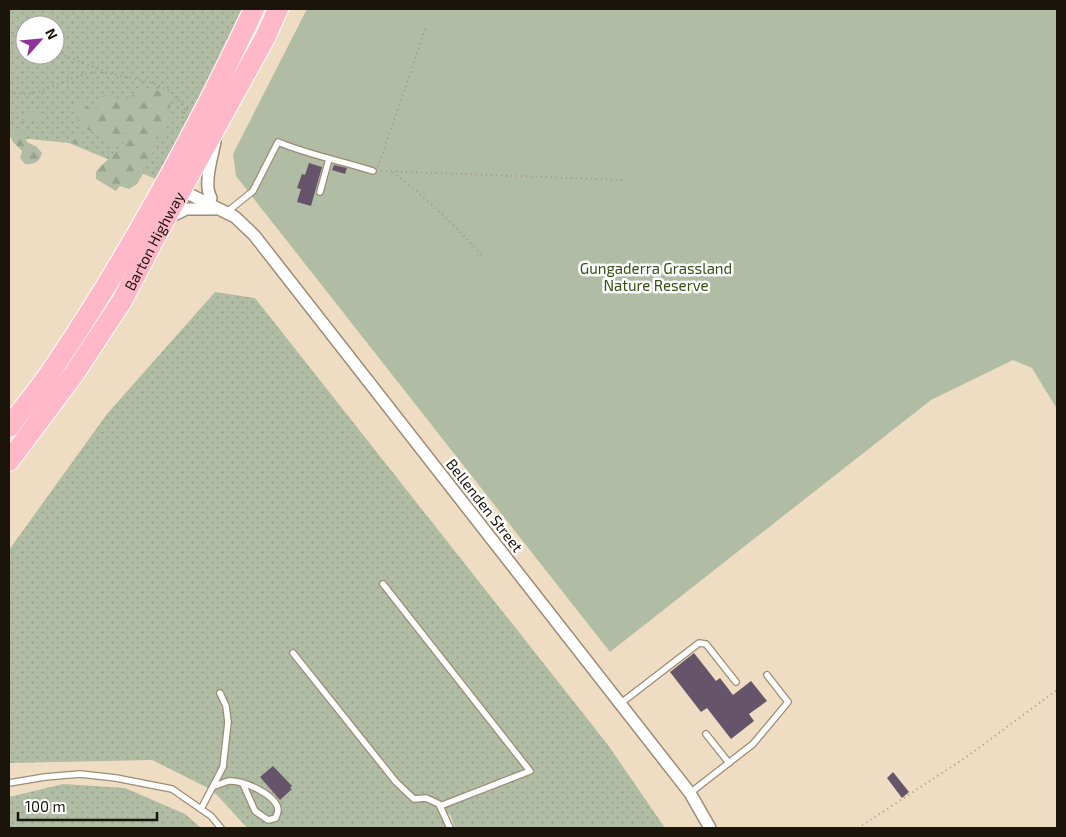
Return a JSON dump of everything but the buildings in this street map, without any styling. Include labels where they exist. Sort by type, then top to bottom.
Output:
[{"type":"highway","name":"Barton Highway","points":[[9,461],[74,374],[116,309],[156,217],[180,155],[254,9]]},
{"type":"highway","name":"Barton Highway","points":[[183,186],[265,38],[278,9]]},
{"type":"highway","points":[[156,217],[170,191],[183,186],[180,155]]},
{"type":"highway","name":"Barton Highway","points":[[9,427],[53,368],[156,217]]},
{"type":"street","points":[[211,198],[208,193],[208,181],[218,125]]},
{"type":"street","name":"Bellenden Street","points":[[183,186],[193,187],[211,198],[224,211]]},
{"type":"street","name":"Bellenden Street","points":[[183,186],[189,194],[224,211],[241,222],[260,242],[690,792],[710,828]]},
{"type":"street","points":[[156,217],[186,210],[224,211]]},
{"type":"lane","points":[[224,211],[253,192],[278,142],[302,152],[340,160],[374,171]]},
{"type":"lane","points":[[320,192],[329,159]]},
{"type":"lane","points":[[383,584],[530,771],[440,806]]},
{"type":"lane","points":[[621,703],[699,643],[706,644],[736,682]]},
{"type":"lane","points":[[293,653],[396,782],[414,799],[426,798],[440,806],[450,828]]},
{"type":"lane","points":[[690,792],[753,744],[788,702],[767,675]]},
{"type":"lane","points":[[201,810],[223,767],[227,746],[228,722],[226,706],[220,694]]},
{"type":"lane","points":[[706,734],[729,763]]},
{"type":"lane","points":[[9,783],[80,774],[116,778],[172,790],[211,816],[221,828]]},
{"type":"lane","points":[[214,786],[230,781],[252,786],[274,800],[278,810],[276,818],[268,820],[255,812],[243,784]]},
{"type":"path","points":[[426,27],[377,171],[624,180]]},
{"type":"path","points":[[65,56],[110,73]]},
{"type":"path","points":[[9,93],[22,95],[40,92],[82,75],[103,72],[154,84],[170,90],[186,110]]},
{"type":"path","points":[[393,172],[465,236],[483,257]]},
{"type":"path","points":[[858,828],[965,758],[1057,690]]},
{"type":"green space","points":[[9,9],[245,9],[206,91],[158,180],[69,143],[9,137]]},
{"type":"green space","name":"Gungaderra Grassland Nature Reserve","points":[[307,9],[1057,9],[1057,409],[1032,368],[1013,360],[931,400],[610,652],[236,176],[233,154]]},
{"type":"green space","points":[[144,89],[169,92],[172,99],[167,126],[162,135],[156,136],[153,139],[155,150],[144,162],[143,174],[137,184],[129,189],[120,186],[116,191],[96,179],[96,172],[120,148],[127,129],[125,127],[120,140],[113,145],[108,143],[100,135],[81,127],[76,115],[76,105],[82,101],[96,114],[99,112],[95,103],[101,96],[110,95],[121,101]]},
{"type":"green space","points":[[33,112],[39,115],[41,119],[25,122],[22,119],[26,114]]},
{"type":"green space","points":[[14,128],[25,133],[27,142],[37,147],[42,153],[36,162],[25,164],[20,158],[22,151],[13,142],[9,134]]},
{"type":"green space","points":[[78,133],[84,139],[78,145],[72,139]]},
{"type":"green space","points":[[215,292],[255,298],[608,745],[665,828],[455,828],[450,814],[442,817],[446,828],[247,828],[210,789],[152,760],[9,763],[9,550],[107,414]]},
{"type":"green space","points":[[63,784],[125,788],[185,814],[201,828],[9,828],[9,797]]}]
